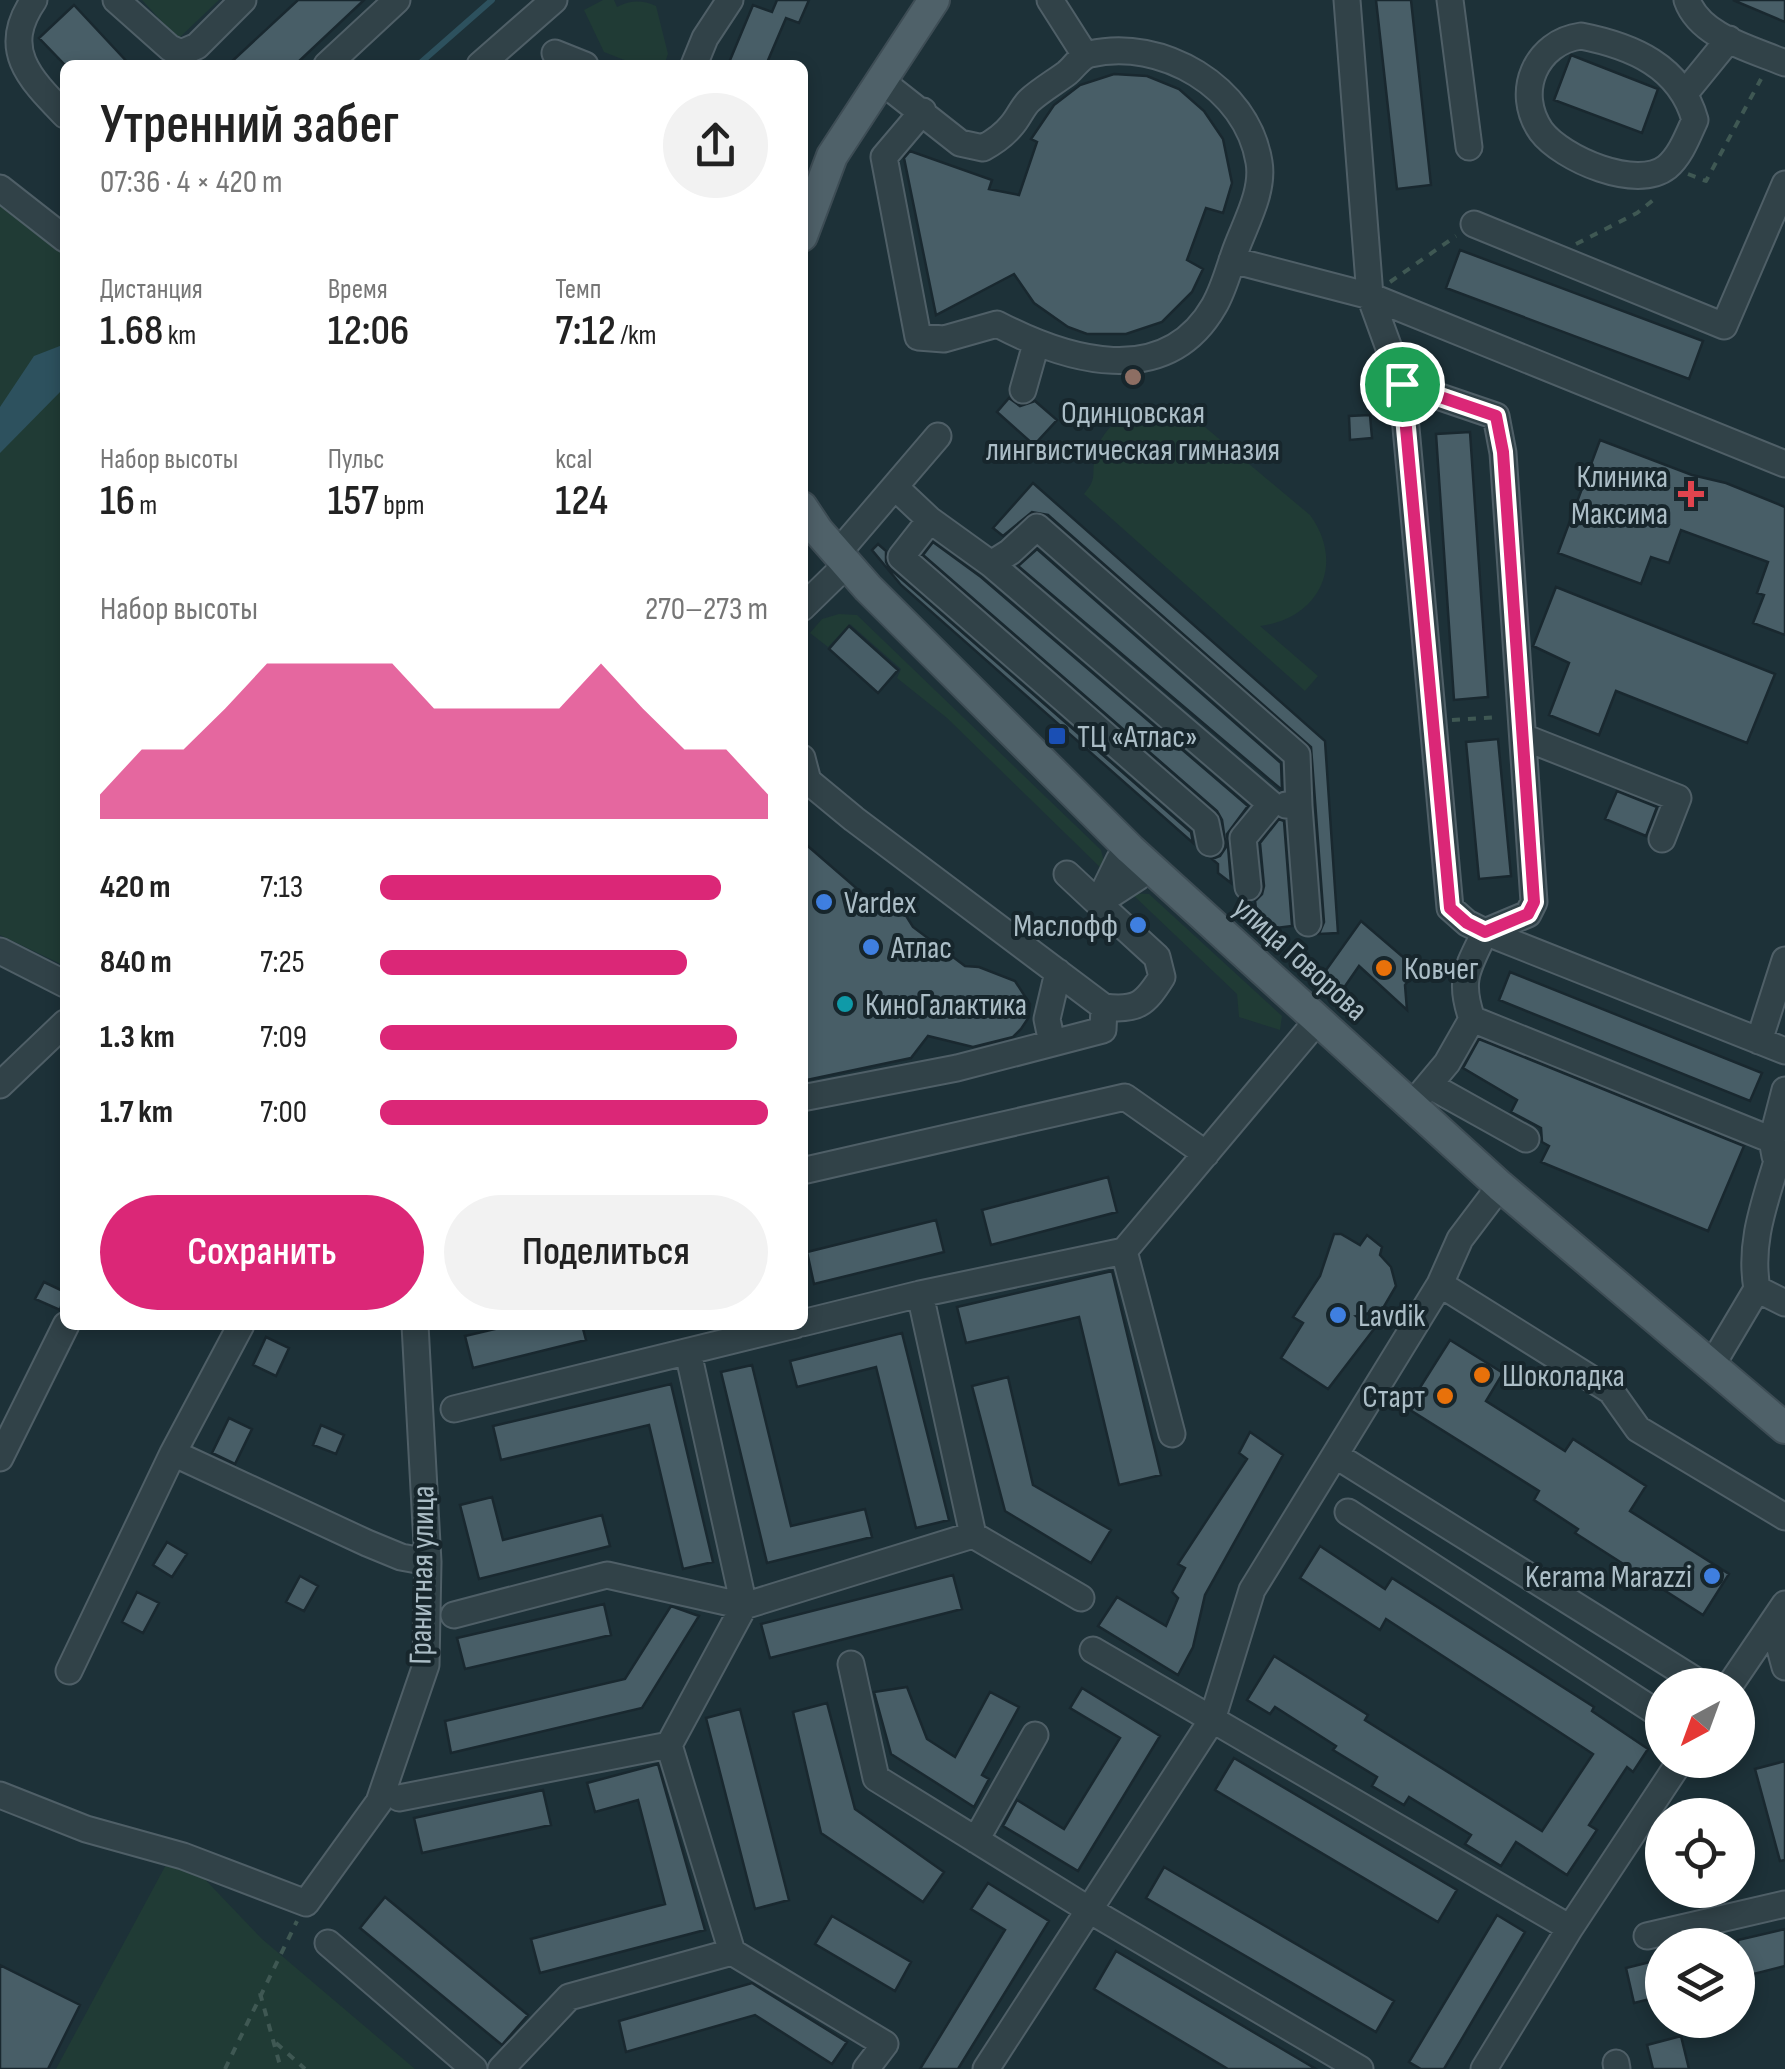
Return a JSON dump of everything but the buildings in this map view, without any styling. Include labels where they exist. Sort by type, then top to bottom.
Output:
[{"type":"main road","points":[[808,220],[832,156],[934,0]]},
{"type":"main road","name":"улица Говорова","points":[[808,515],[841,559],[1139,857],[1317,1022],[1420,1096],[1500,1186],[1785,1428]]},
{"type":"street","points":[[34,0],[14,28],[12,54],[18,66],[60,110]]},
{"type":"street","points":[[116,0],[170,48],[181,53],[198,46],[244,0]]},
{"type":"street","points":[[333,60],[397,0]]},
{"type":"street","points":[[486,60],[554,0]]},
{"type":"street","points":[[696,60],[705,38],[730,0]]},
{"type":"street","points":[[1050,0],[1086,55]]},
{"type":"street","points":[[1347,0],[1370,296],[1402,384],[1450,908],[1485,932],[1785,1051]]},
{"type":"street","points":[[1450,0],[1469,148]]},
{"type":"street","points":[[1687,0],[1690,10],[1710,31],[1785,63]]},
{"type":"street","points":[[1581,36],[1635,52],[1657,65],[1685,93],[1695,120],[1684,146],[1667,167],[1645,176],[1621,176],[1562,149],[1542,130],[1529,90],[1545,51],[1561,39],[1581,36]]},
{"type":"street","points":[[1685,93],[1729,39]]},
{"type":"street","points":[[880,80],[923,111],[960,142],[983,148],[1000,138],[1028,101],[1086,55],[1126,51],[1161,56],[1193,70],[1223,95],[1247,129],[1259,162],[1258,192],[1214,306],[1192,334],[1164,353],[1136,361],[1072,356],[1036,344],[997,324],[944,339],[918,337],[884,157],[923,111]]},
{"type":"street","points":[[556,52],[574,60]]},
{"type":"street","points":[[1474,224],[1724,326],[1785,184]]},
{"type":"street","points":[[0,188],[60,235]]},
{"type":"street","points":[[1232,260],[1370,296],[1785,464]]},
{"type":"street","points":[[1023,390],[1036,344]]},
{"type":"street","points":[[1402,384],[1496,416],[1503,452],[1534,902],[1528,914],[1485,932],[1464,976],[1464,996],[1472,1019],[1778,1155]]},
{"type":"street","points":[[808,600],[938,436]]},
{"type":"street","points":[[895,486],[930,520],[991,564],[1271,804],[1300,806]]},
{"type":"street","points":[[930,520],[901,557],[1206,823],[1210,843]]},
{"type":"street","points":[[991,564],[1037,526],[1298,755],[1308,923]]},
{"type":"street","points":[[1522,726],[1678,798],[1662,838]]},
{"type":"street","points":[[808,781],[892,850],[1104,1007],[1127,1010],[1148,1000],[1162,977],[1157,957],[1067,874]]},
{"type":"street","points":[[1248,887],[1243,838],[1271,804]]},
{"type":"street","points":[[1098,903],[1119,860],[1139,857]]},
{"type":"street","points":[[0,952],[60,982]]},
{"type":"street","points":[[1760,1041],[1785,960]]},
{"type":"street","points":[[1052,1043],[1046,1019],[1058,972]]},
{"type":"street","points":[[808,1097],[957,1068],[1103,1030],[1104,1007]]},
{"type":"street","points":[[1472,1019],[1447,1063],[1420,1096],[1526,1139]]},
{"type":"street","points":[[808,1322],[1124,1251],[1317,1022]]},
{"type":"street","points":[[0,1084],[60,1028]]},
{"type":"street","points":[[1712,1366],[1758,1289],[1752,1262],[1754,1240],[1778,1155],[1776,1112],[1785,1090]]},
{"type":"street","points":[[808,1169],[1125,1097],[1206,1154]]},
{"type":"street","points":[[986,2069],[1212,1720],[1252,1590],[1440,1284],[1460,1239],[1500,1186]]},
{"type":"street","points":[[1124,1251],[1172,1434]]},
{"type":"street","points":[[1440,1284],[1611,1391],[1638,1429],[1785,1517]]},
{"type":"street","points":[[1758,1289],[1785,1303]]},
{"type":"street","points":[[920,1294],[973,1535],[1081,1598]]},
{"type":"street","points":[[0,1458],[64,1330]]},
{"type":"street","points":[[69,1671],[172,1453],[238,1330]]},
{"type":"street","name":"Гранитная улица","points":[[306,1903],[379,1802],[426,1666],[428,1562],[414,1330]]},
{"type":"street","points":[[454,1409],[775,1330]]},
{"type":"street","points":[[688,1352],[744,1606],[669,1745],[732,1952],[885,2044],[866,2069]]},
{"type":"street","points":[[172,1453],[401,1557],[428,1562]]},
{"type":"street","points":[[1336,1455],[1676,1668]]},
{"type":"street","points":[[1348,1512],[1645,1705]]},
{"type":"street","points":[[454,1614],[608,1576],[744,1606],[973,1535]]},
{"type":"street","points":[[1779,1613],[1785,1667]]},
{"type":"street","points":[[1742,1668],[1779,1613]]},
{"type":"street","points":[[1093,1650],[1570,1928]]},
{"type":"street","points":[[850,1664],[876,1778],[1091,1912],[1360,2069]]},
{"type":"street","points":[[976,1840],[1035,1735]]},
{"type":"street","points":[[398,1798],[669,1745]]},
{"type":"street","points":[[1484,2069],[1570,1928],[1669,1778]]},
{"type":"street","points":[[0,1795],[86,1830],[182,1856],[306,1903]]},
{"type":"street","points":[[1682,1928],[1785,1904]]},
{"type":"street","points":[[328,1943],[474,2069]]},
{"type":"street","points":[[500,2069],[569,1997],[732,1952]]},
{"type":"path","points":[[1370,296],[1474,224]]},
{"type":"path","points":[[1433,721],[1522,726]]},
{"type":"path","points":[[225,2069],[306,1903]]},
{"type":"path","points":[[260,1993],[281,2069]]},
{"type":"path","points":[[276,2043],[305,2069]]},
{"type":"green space","points":[[142,0],[219,0],[178,39]]},
{"type":"green space","points":[[603,0],[614,0],[617,7],[636,2],[656,6],[668,54],[666,60],[624,60],[604,52],[584,10]]},
{"type":"green space","points":[[0,176],[60,222],[60,964],[0,935]]},
{"type":"green space","points":[[1161,405],[1193,417],[1310,515],[1321,534],[1326,570],[1321,586],[1298,613],[1260,626],[1318,676],[1305,691],[1084,494],[1093,480],[1098,445],[1111,427],[1139,410]]},
{"type":"green space","points":[[839,614],[857,615],[1101,850],[1107,874],[947,718],[897,678],[901,669],[850,624],[828,647],[810,633],[822,619]]},
{"type":"green space","points":[[1131,893],[1149,894],[1282,1016],[1280,1030],[1239,1017],[1237,994]]},
{"type":"green space","points":[[175,1848],[262,1939],[415,2069],[56,2069]]},
{"type":"water","points":[[60,346],[60,392],[0,453],[0,407],[34,356]]},
{"type":"waterway","points":[[424,60],[492,0]]},
{"type":"place","name":"Одинцовская лингвистическая гимназия","points":[[1133,377]]},
{"type":"place","name":"Клиника Максима","points":[[1691,494]]},
{"type":"place","name":"ТЦ «Атлас»","points":[[1057,736]]},
{"type":"place","name":"Vardex","points":[[824,902]]},
{"type":"place","name":"Маслофф","points":[[1138,925]]},
{"type":"place","name":"Атлас","points":[[871,947]]},
{"type":"place","name":"Ковчег","points":[[1384,968]]},
{"type":"place","name":"КиноГалактика","points":[[845,1004]]},
{"type":"place","name":"Lavdik","points":[[1338,1315]]},
{"type":"place","name":"Шоколадка","points":[[1482,1375]]},
{"type":"place","name":"Старт","points":[[1445,1396]]},
{"type":"place","name":"Kerama Marazzi","points":[[1712,1576]]},
{"type":"route","points":[[1402,384],[1496,416],[1503,452],[1534,902],[1528,914],[1485,932],[1450,908],[1402,384]]}]
